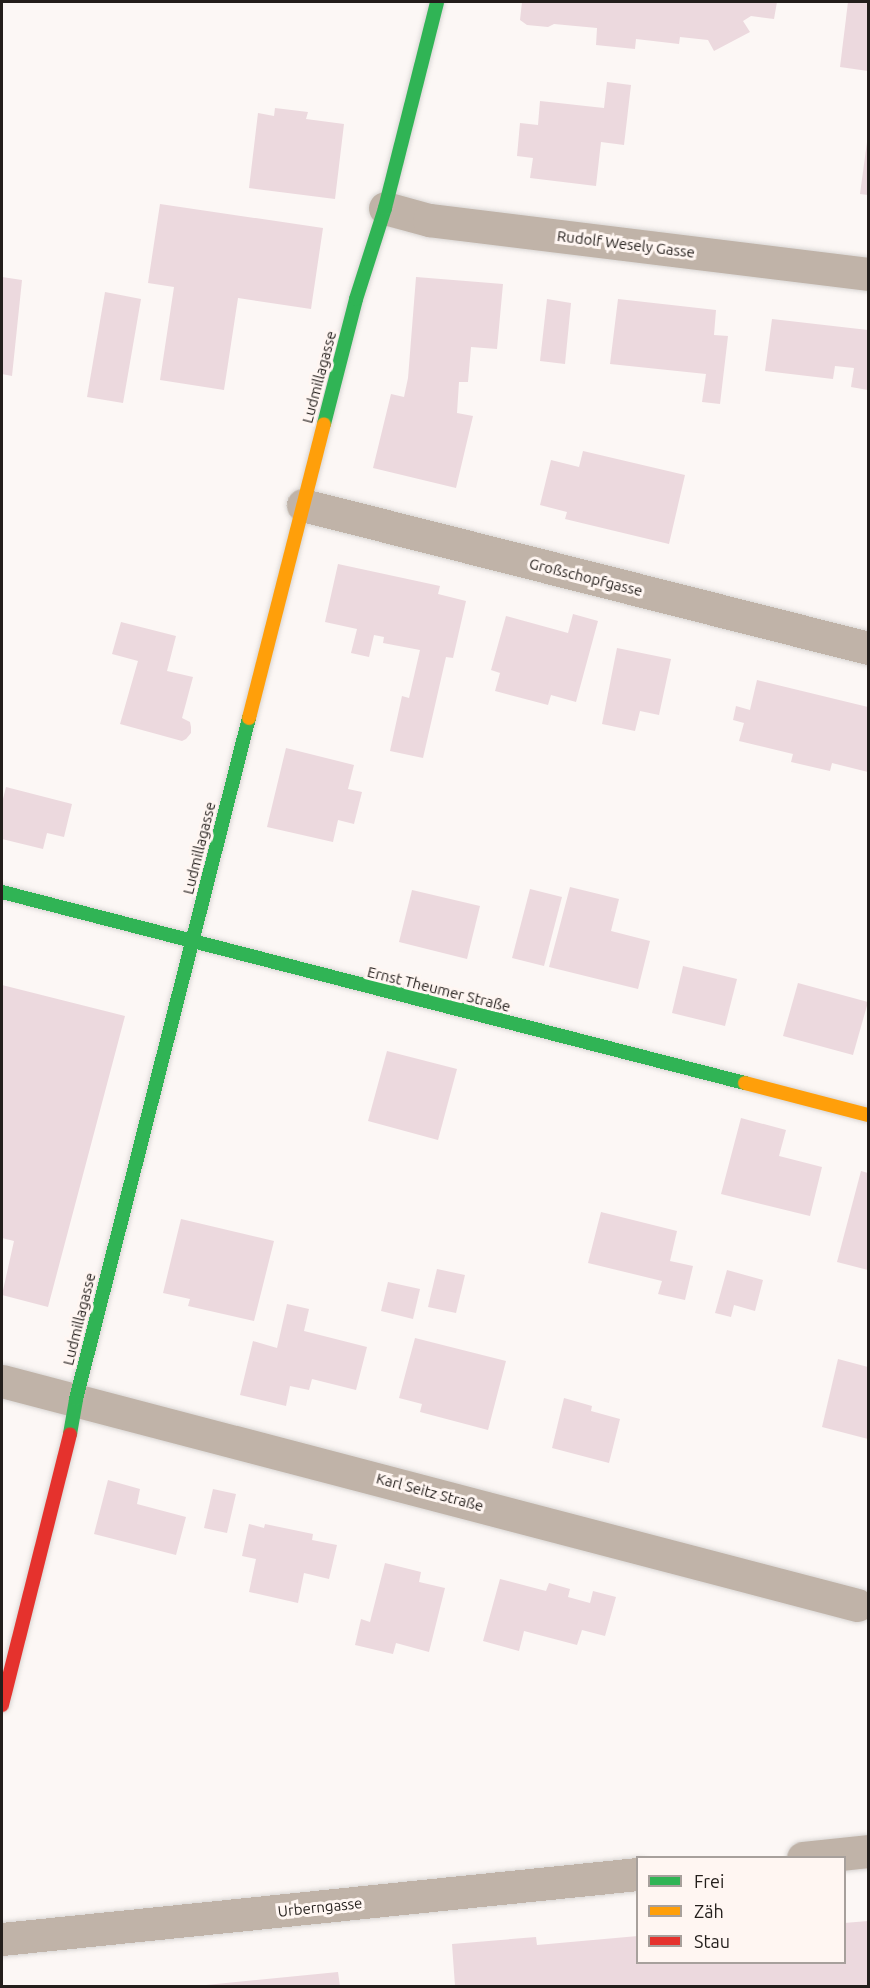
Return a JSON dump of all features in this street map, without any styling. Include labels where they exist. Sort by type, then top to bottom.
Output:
[{"type":"street","name":"Ludmillagasse","points":[[2,1705],[68,1450],[75,1399],[303,505],[356,299],[384,208],[437,2]]},
{"type":"street","name":"Rudolf Wesely Gasse","points":[[384,208],[429,220],[868,274]]},
{"type":"street","name":"Großschopfgasse","points":[[303,505],[868,648]]},
{"type":"street","name":"Ernst Theumer Straße","points":[[2,892],[192,943],[868,1115]]},
{"type":"street","name":"Karl Seitz Straße","points":[[2,1381],[857,1605]]},
{"type":"street","points":[[814,1856],[868,1851]]},
{"type":"street","name":"Urberngasse","points":[[2,1940],[636,1874]]},
{"type":"building","points":[[522,2],[777,2],[774,19],[751,16],[743,21],[750,32],[714,51],[708,40],[680,37],[679,44],[636,39],[635,49],[596,45],[597,28],[554,24],[548,27],[527,25],[520,20]]},
{"type":"building","points":[[848,2],[868,2],[868,71],[840,67]]},
{"type":"building","points":[[607,82],[631,85],[624,145],[601,142],[596,186],[530,178],[533,158],[517,156],[520,123],[538,125],[540,101],[604,108]]},
{"type":"building","points":[[275,108],[308,112],[306,119],[344,124],[335,199],[249,188],[258,113],[274,116]]},
{"type":"building","points":[[868,142],[868,195],[860,194]]},
{"type":"building","points":[[160,204],[323,228],[311,309],[238,298],[224,390],[160,380],[174,287],[148,283]]},
{"type":"building","points":[[2,277],[22,280],[12,376],[2,374]]},
{"type":"building","points":[[416,277],[503,284],[497,349],[471,347],[468,382],[459,382],[457,413],[473,416],[456,488],[373,468],[391,394],[404,397],[408,378]]},
{"type":"building","points":[[105,292],[141,299],[123,403],[87,397]]},
{"type":"building","points":[[547,299],[571,303],[565,364],[540,361]]},
{"type":"building","points":[[618,299],[716,310],[714,335],[728,336],[720,404],[702,402],[706,374],[610,364]]},
{"type":"building","points":[[772,319],[868,330],[868,390],[851,387],[854,368],[835,366],[833,379],[765,371]]},
{"type":"building","points":[[583,451],[685,475],[669,544],[565,519],[567,512],[540,505],[551,460],[579,467]]},
{"type":"building","points":[[338,564],[440,586],[438,594],[466,601],[453,658],[446,657],[423,758],[390,751],[402,696],[409,698],[420,650],[383,643],[384,637],[374,635],[369,657],[351,653],[357,629],[325,622]]},
{"type":"building","points":[[573,614],[598,621],[576,702],[551,695],[548,705],[495,691],[500,673],[491,670],[506,616],[568,633]]},
{"type":"building","points":[[121,622],[176,636],[167,671],[193,677],[182,718],[190,722],[191,727],[191,733],[186,739],[182,741],[120,724],[138,661],[112,654]]},
{"type":"building","points":[[617,648],[671,659],[659,715],[640,711],[635,731],[602,724]]},
{"type":"building","points":[[757,680],[868,707],[868,772],[832,763],[830,771],[791,762],[793,754],[739,741],[744,723],[733,720],[736,706],[750,710]]},
{"type":"building","points":[[286,748],[354,765],[348,789],[362,792],[354,824],[338,820],[333,842],[267,827]]},
{"type":"building","points":[[6,787],[72,804],[64,837],[47,833],[43,849],[2,839],[2,803]]},
{"type":"building","points":[[570,887],[619,899],[611,931],[650,941],[638,989],[549,967]]},
{"type":"building","points":[[530,889],[562,897],[544,966],[512,958]]},
{"type":"building","points":[[412,890],[480,906],[467,959],[399,942]]},
{"type":"building","points":[[683,966],[737,979],[725,1026],[672,1013]]},
{"type":"building","points":[[798,983],[868,1002],[853,1055],[783,1036]]},
{"type":"building","points":[[2,985],[125,1016],[48,1307],[2,1295],[14,1241],[2,1238]]},
{"type":"building","points":[[387,1051],[457,1069],[438,1140],[368,1121]]},
{"type":"building","points":[[741,1118],[786,1130],[779,1156],[822,1167],[810,1216],[721,1194]]},
{"type":"building","points":[[861,1171],[868,1173],[868,1270],[837,1262]]},
{"type":"building","points":[[601,1212],[677,1231],[670,1261],[693,1266],[685,1300],[658,1294],[662,1281],[588,1263]]},
{"type":"building","points":[[181,1219],[274,1241],[254,1321],[188,1306],[190,1299],[163,1293]]},
{"type":"building","points":[[437,1269],[465,1275],[456,1313],[428,1307]]},
{"type":"building","points":[[727,1270],[763,1280],[755,1311],[734,1305],[731,1317],[715,1313]]},
{"type":"building","points":[[388,1282],[420,1289],[413,1319],[381,1311]]},
{"type":"building","points":[[287,1304],[309,1309],[304,1331],[367,1347],[356,1390],[312,1379],[309,1390],[290,1386],[286,1406],[240,1395],[253,1341],[277,1348]]},
{"type":"building","points":[[415,1338],[506,1361],[488,1430],[420,1412],[422,1404],[399,1398]]},
{"type":"building","points":[[838,1359],[868,1367],[868,1439],[822,1427]]},
{"type":"building","points":[[564,1398],[592,1406],[591,1411],[620,1419],[609,1463],[552,1448]]},
{"type":"building","points":[[108,1480],[140,1489],[137,1504],[186,1517],[176,1555],[94,1534]]},
{"type":"building","points":[[213,1489],[236,1494],[227,1533],[204,1528]]},
{"type":"building","points":[[249,1524],[264,1528],[265,1524],[313,1534],[312,1540],[337,1545],[329,1579],[304,1573],[298,1603],[249,1592],[256,1559],[242,1556]]},
{"type":"building","points":[[385,1563],[421,1572],[419,1582],[445,1588],[429,1652],[396,1643],[393,1654],[355,1645],[361,1619],[370,1622]]},
{"type":"building","points":[[500,1579],[546,1591],[549,1583],[570,1589],[568,1597],[590,1603],[593,1591],[616,1597],[605,1636],[582,1630],[577,1645],[524,1631],[519,1651],[483,1641]]},
{"type":"building","points":[[868,1921],[868,1986],[455,1986],[452,1944],[536,1937],[537,1945],[636,1936],[636,1964],[846,1964],[846,1923]]},
{"type":"building","points":[[338,1972],[340,1986],[206,1986],[206,1985]]},
{"type":"traffic: fast","points":[[324,424],[356,299],[385,208],[437,2]]},
{"type":"traffic: fast","points":[[70,1434],[76,1399],[249,718]]},
{"type":"traffic: fast","points":[[2,892],[745,1083]]},
{"type":"traffic: slow","points":[[249,718],[324,424]]},
{"type":"traffic: slow","points":[[745,1083],[868,1115]]},
{"type":"traffic: jam","points":[[2,1705],[70,1434]]}]
